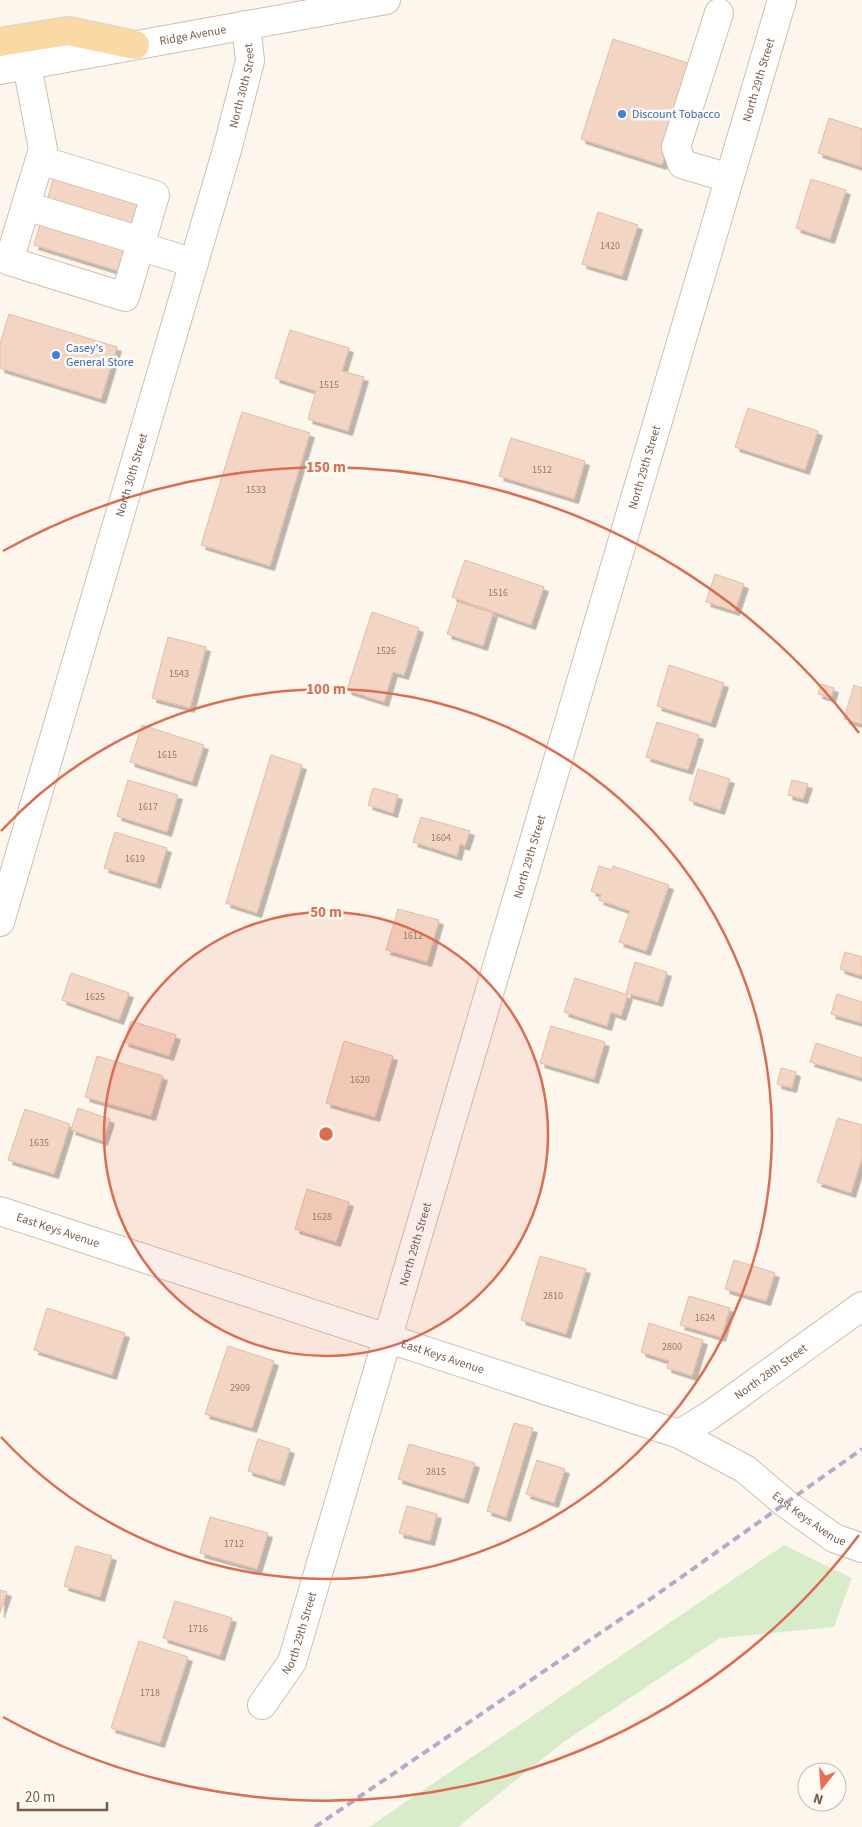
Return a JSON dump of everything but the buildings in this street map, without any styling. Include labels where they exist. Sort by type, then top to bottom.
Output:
[{"type":"main road","points":[[0,42],[68,31],[135,45]]},
{"type":"street","name":"Ridge Avenue","points":[[0,70],[386,0]]},
{"type":"street","name":"North 29th Street","points":[[262,1704],[292,1662],[782,0]]},
{"type":"street","points":[[719,13],[676,147],[682,164],[730,178]]},
{"type":"street","name":"North 30th Street","points":[[0,922],[227,150],[250,61],[246,25]]},
{"type":"street","points":[[27,65],[43,149],[9,261],[125,297],[155,195],[40,160]]},
{"type":"street","points":[[26,206],[131,238],[139,246],[194,263]]},
{"type":"street","name":"East Keys Avenue","points":[[0,1212],[679,1434],[745,1469],[785,1503],[834,1538],[862,1548]]},
{"type":"street","name":"North 28th Street","points":[[679,1434],[709,1416],[862,1306]]},
{"type":"green space","points":[[784,1545],[852,1578],[834,1627],[720,1638],[562,1743],[458,1827],[369,1827]]},
{"type":"railway","points":[[315,1827],[656,1595],[862,1449]]},
{"type":"place","name":"Discount Tobacco","points":[[622,114]]},
{"type":"place","name":"Casey's General Store","points":[[56,355]]}]
